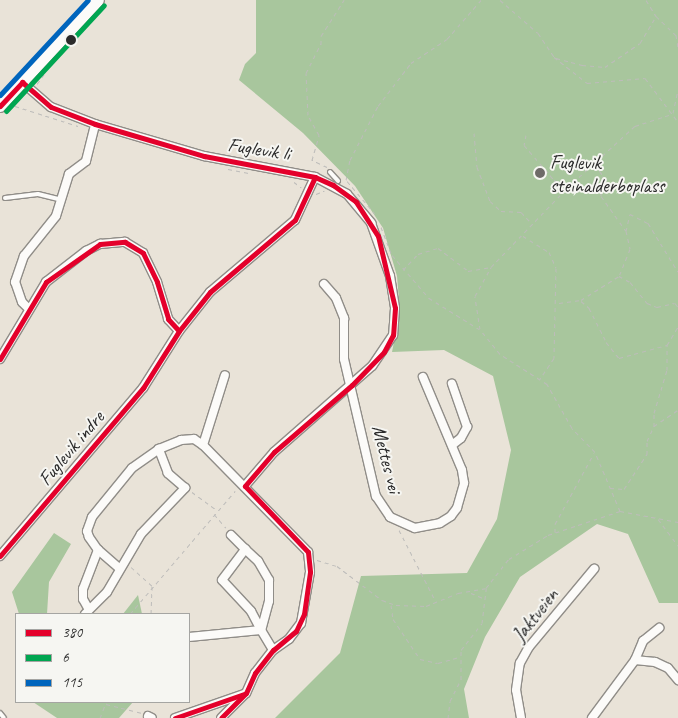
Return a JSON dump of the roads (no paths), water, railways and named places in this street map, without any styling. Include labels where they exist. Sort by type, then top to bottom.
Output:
[{"type":"main road","points":[[0,106],[98,0]]},
{"type":"street","name":"Fuglevik li","points":[[22,82],[51,107],[95,124],[204,156],[315,177],[333,185],[356,202],[378,236],[390,276],[395,308],[392,335],[384,352],[352,385],[274,452],[245,486]]},
{"type":"street","points":[[28,308],[22,302],[15,282],[24,256],[56,216],[69,174],[86,161],[95,124]]},
{"type":"street","name":"Fuglevik indre","points":[[0,556],[143,388],[179,331],[210,292],[295,220],[315,177]]},
{"type":"street","points":[[0,360],[28,308],[46,282],[86,251],[100,244],[125,242],[143,253],[157,282],[168,318],[179,331]]},
{"type":"street","name":"Mettes vei","points":[[324,284],[336,298],[344,318],[344,360],[352,385],[376,496],[397,522],[415,528],[440,523],[457,508],[464,483],[452,445],[423,377]]},
{"type":"street","points":[[203,445],[225,375]]},
{"type":"street","points":[[452,384],[467,427],[461,438],[452,445]]},
{"type":"street","points":[[119,568],[98,550],[87,531],[92,517],[132,468],[159,449],[181,440],[194,439],[203,445],[303,546],[311,559],[301,623],[290,639],[273,650],[255,673],[246,693],[221,718]]},
{"type":"street","points":[[98,550],[83,589],[83,599],[87,611],[107,592],[119,568],[141,534],[185,488],[168,473],[159,449]]},
{"type":"street","points":[[231,535],[258,560],[269,580],[269,601],[261,630]]},
{"type":"street","points":[[245,550],[222,580],[251,611],[273,650]]},
{"type":"street","name":"Jaktveien","points":[[521,718],[516,676],[524,656],[594,569]]},
{"type":"street","points":[[592,718],[635,660],[643,641],[659,628]]},
{"type":"street","points":[[190,637],[261,630]]},
{"type":"street","points":[[635,660],[661,665],[678,680]]},
{"type":"street","points":[[175,718],[246,693]]},
{"type":"lane","points":[[330,172],[338,181]]},
{"type":"lane","points":[[5,198],[33,194],[62,200]]},
{"type":"lane","points":[[0,714],[4,718]]},
{"type":"place","name":"Fuglevik steinalderboplass","points":[[540,173]]}]
